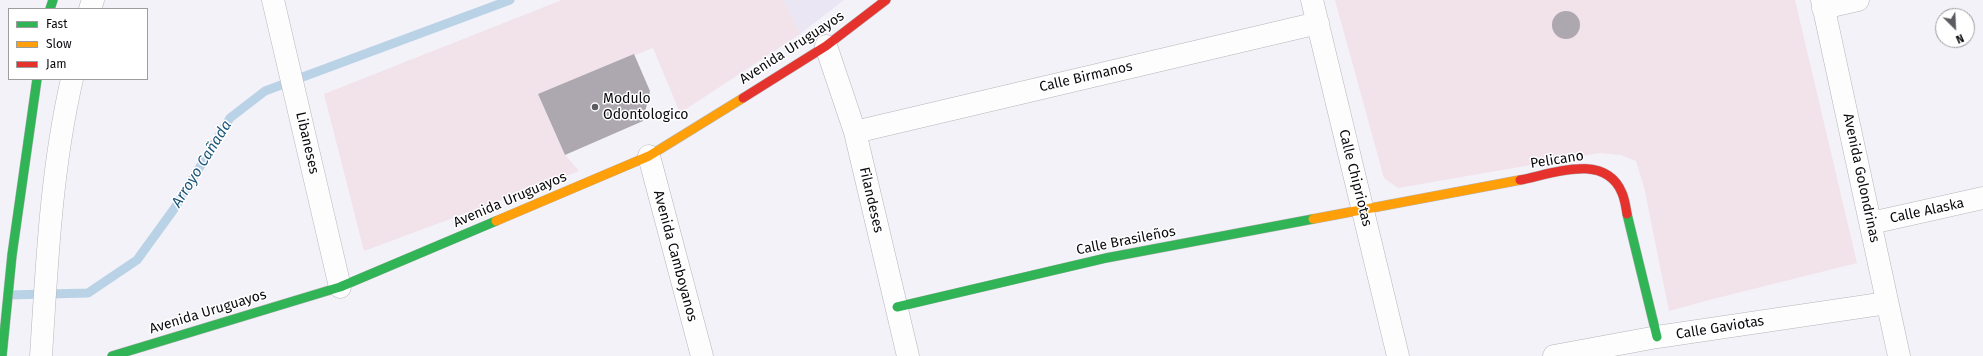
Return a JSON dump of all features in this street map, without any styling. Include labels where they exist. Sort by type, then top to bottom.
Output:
[{"type":"street","name":"Libaneses","points":[[273,0],[284,53],[297,98],[340,287]]},
{"type":"street","name":"Avenida Uruguayos","points":[[112,356],[340,287],[649,156],[826,46],[886,0]]},
{"type":"street","name":"Calle Chipriotas","points":[[1312,0],[1398,356]]},
{"type":"street","points":[[1822,4],[1858,0]]},
{"type":"street","name":"Avenida Golondrinas","points":[[1822,4],[1899,356]]},
{"type":"street","name":"Calle Birmanos","points":[[855,132],[1318,23]]},
{"type":"street","name":"Filandeses","points":[[826,46],[855,132],[908,356]]},
{"type":"street","points":[[2,356],[12,256],[37,80]]},
{"type":"street","points":[[41,356],[47,250],[55,176],[65,106],[72,80]]},
{"type":"street","name":"Avenida Camboyanos","points":[[649,156],[702,356]]},
{"type":"street","name":"Pelicano","points":[[1363,211],[1576,169],[1597,168],[1612,176],[1622,193],[1657,337]]},
{"type":"street","name":"Calle Alaska","points":[[1871,223],[1983,198]]},
{"type":"street","name":"Calle Brasileños","points":[[897,307],[1106,258],[1363,211]]},
{"type":"street","name":"Calle Gaviotas","points":[[1554,356],[1657,337],[1887,303]]},
{"type":"shaded area","points":[[562,0],[783,0],[800,34],[680,113],[653,48],[538,94],[565,155],[579,171],[364,251],[324,94]]},
{"type":"shaded area","points":[[783,0],[844,0],[800,34]]},
{"type":"shaded area","points":[[1335,0],[1795,0],[1857,263],[1669,311],[1644,187],[1636,161],[1621,155],[1600,153],[1398,188],[1384,178]]},
{"type":"building","points":[[1566,11],[1576,15],[1580,25],[1576,35],[1566,39],[1556,35],[1552,25],[1556,15]]},
{"type":"building","name":"Modulo Odontologico","points":[[634,54],[650,91],[643,121],[565,155],[538,94]]},
{"type":"waterway","name":"Arroyo Cañada","points":[[8,295],[88,293],[137,260],[174,209],[230,118],[265,91],[510,0]]},
{"type":"traffic: fast","points":[[50,8],[53,0]]},
{"type":"traffic: fast","points":[[2,356],[12,255],[37,80]]},
{"type":"traffic: fast","points":[[1627,214],[1657,337]]},
{"type":"traffic: fast","points":[[897,307],[1106,258],[1313,219]]},
{"type":"traffic: fast","points":[[112,356],[340,287],[496,221]]},
{"type":"traffic: slow","points":[[496,221],[649,156],[743,98]]},
{"type":"traffic: slow","points":[[1313,219],[1520,180]]},
{"type":"traffic: jam","points":[[743,98],[826,46],[886,0]]},
{"type":"traffic: jam","points":[[1520,180],[1562,171],[1591,169],[1603,173],[1614,180],[1622,193],[1627,214]]},
{"type":"place","name":"Modulo Odontologico","points":[[595,107]]}]
